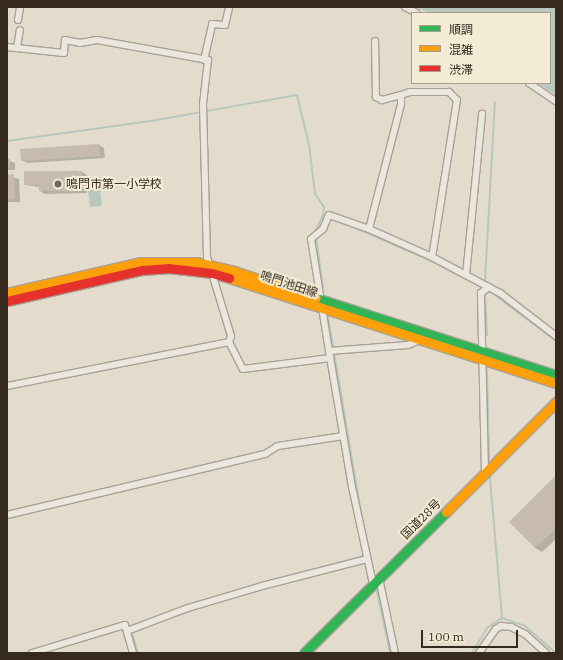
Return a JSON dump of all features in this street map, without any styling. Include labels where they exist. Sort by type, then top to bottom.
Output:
[{"type":"main road","name":"鳴門池田線","points":[[7,293],[141,262],[169,261],[211,269],[322,303],[483,356],[556,384]]},
{"type":"main road","name":"鳴門池田線","points":[[7,301],[142,270],[168,268],[211,269]]},
{"type":"main road","name":"鳴門池田線","points":[[322,303],[420,340],[556,375]]},
{"type":"main road","name":"国道28号","points":[[304,653],[556,402]]},
{"type":"street","points":[[18,20],[20,7]]},
{"type":"street","points":[[204,60],[212,24],[225,25],[229,7]]},
{"type":"street","points":[[405,7],[415,12]]},
{"type":"street","points":[[17,48],[20,30]]},
{"type":"street","points":[[7,47],[64,53],[65,40],[80,43],[97,40],[208,60],[203,104],[211,269],[231,336],[228,342]]},
{"type":"street","points":[[375,41],[376,97],[382,100],[410,92],[449,92],[457,100],[432,257]]},
{"type":"street","points":[[530,84],[556,101]]},
{"type":"street","points":[[369,229],[401,104],[401,95]]},
{"type":"street","points":[[466,275],[482,114]]},
{"type":"street","points":[[395,653],[376,581],[366,557],[342,436],[330,358],[333,350],[322,303],[311,239],[323,229],[329,215],[369,229],[432,257],[489,287],[515,303],[556,336]]},
{"type":"street","points":[[485,473],[481,293],[489,287]]},
{"type":"street","points":[[333,350],[408,345],[420,340]]},
{"type":"street","points":[[228,342],[243,370],[330,358]]},
{"type":"street","points":[[7,386],[228,342]]},
{"type":"street","points":[[7,514],[265,454],[278,446],[342,436]]},
{"type":"street","points":[[32,653],[129,629],[262,586],[366,557]]},
{"type":"street","points":[[479,653],[496,629],[502,626],[511,627],[525,634],[546,653]]},
{"type":"street","points":[[129,629],[133,653]]},
{"type":"shaded area","points":[[416,7],[556,7],[556,95],[540,84],[551,84],[551,12],[427,12]]},
{"type":"shaded area","points":[[99,181],[102,206],[90,207],[87,183]]},
{"type":"building","points":[[99,144],[100,156],[21,161],[20,149]]},
{"type":"building","points":[[7,159],[10,159],[10,168],[7,168]]},
{"type":"building","points":[[24,171],[82,171],[82,191],[39,191],[39,185],[24,185]]},
{"type":"building","points":[[14,174],[15,199],[7,200],[7,175]]},
{"type":"building","points":[[556,475],[556,529],[535,548],[509,522]]},
{"type":"waterway","points":[[7,141],[151,121],[297,95],[309,145],[315,194],[324,207],[323,215],[315,232]]},
{"type":"waterway","points":[[485,280],[495,102]]},
{"type":"waterway","points":[[351,226],[427,259],[478,285]]},
{"type":"waterway","points":[[316,237],[323,288]]},
{"type":"waterway","points":[[492,293],[556,341]]},
{"type":"waterway","points":[[485,295],[487,335]]},
{"type":"waterway","points":[[328,317],[363,524]]},
{"type":"waterway","points":[[487,370],[489,459]]},
{"type":"waterway","points":[[490,478],[502,618],[525,626],[556,653]]},
{"type":"waterway","points":[[328,566],[366,555]]},
{"type":"waterway","points":[[377,591],[390,653]]},
{"type":"waterway","points":[[472,653],[487,628],[502,618]]},
{"type":"waterway","points":[[130,626],[137,624]]},
{"type":"waterway","points":[[43,653],[124,628]]},
{"type":"waterway","points":[[131,630],[138,653]]},
{"type":"traffic: fast","points":[[316,298],[556,375]]},
{"type":"traffic: fast","points":[[304,653],[446,512]]},
{"type":"traffic: slow","points":[[7,293],[141,262],[196,262],[234,271],[316,298]]},
{"type":"traffic: slow","points":[[229,278],[556,383]]},
{"type":"traffic: slow","points":[[446,512],[556,402]]},
{"type":"traffic: jam","points":[[7,301],[142,270],[168,268],[212,273],[229,278]]},
{"type":"place","name":"鳴門市第一小学校","points":[[58,184]]}]
